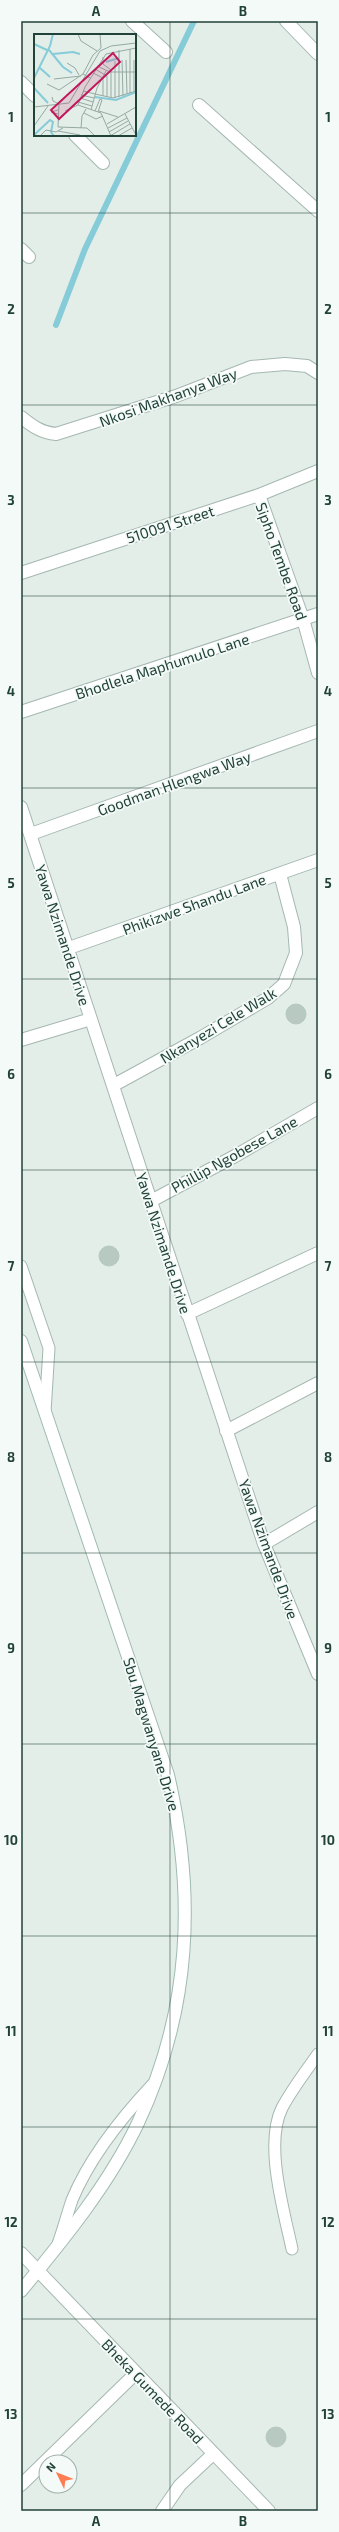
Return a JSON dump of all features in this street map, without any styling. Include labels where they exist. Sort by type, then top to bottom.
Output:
[{"type":"street","points":[[132,21],[166,52]]},
{"type":"street","points":[[286,21],[318,54]]},
{"type":"street","points":[[21,82],[34,95]]},
{"type":"street","points":[[199,105],[318,211]]},
{"type":"street","points":[[76,136],[103,163]]},
{"type":"street","name":"Nkosi Makhanya Way","points":[[21,417],[35,428],[47,433],[56,434],[176,396],[251,367],[285,364],[307,366],[318,373]]},
{"type":"street","name":"510091 Street","points":[[21,573],[259,495],[318,470]]},
{"type":"street","name":"Sipho Tembe Road","points":[[259,495],[303,620],[318,673]]},
{"type":"street","name":"Bhodlela Maphumulo Lane","points":[[21,712],[318,614]]},
{"type":"street","name":"Goodman Hlengwa Way","points":[[31,834],[318,731]]},
{"type":"street","name":"Yawa Nzimande Drive","points":[[21,807],[69,948],[187,1314],[264,1544],[314,1655],[318,1674]]},
{"type":"street","name":"Phikizwe Shandu Lane","points":[[69,948],[318,860]]},
{"type":"street","name":"Nkanyezi Cele Walk","points":[[114,1085],[200,1038],[268,998],[284,984],[296,953],[294,927],[280,874]]},
{"type":"street","points":[[21,1040],[91,1019]]},
{"type":"street","name":"Phillip Ngobese Lane","points":[[151,1201],[235,1156],[318,1108]]},
{"type":"street","points":[[187,1314],[318,1253]]},
{"type":"street","name":"Sbu Magwanyane Drive","points":[[21,1341],[168,1775],[179,1822],[184,1870],[184,1950],[180,1991],[155,2081],[138,2123],[115,2164],[58,2245],[21,2291]]},
{"type":"street","points":[[226,1431],[318,1383]]},
{"type":"street","points":[[264,1544],[318,1512]]},
{"type":"street","name":"Bheka Gumede Road","points":[[21,2253],[135,2374],[269,2511]]},
{"type":"street","points":[[21,2485],[135,2374]]},
{"type":"street","points":[[162,2511],[180,2485],[213,2454]]},
{"type":"lane","points":[[21,1266],[49,1348],[45,1415]]},
{"type":"lane","points":[[292,2249],[275,2168],[275,2138],[282,2109],[318,2054]]},
{"type":"lane","points":[[58,2245],[73,2200],[82,2180],[119,2123],[155,2081]]},
{"type":"building","points":[[292,1004],[300,1004],[306,1010],[306,1018],[300,1024],[292,1024],[286,1018],[286,1010]]},
{"type":"building","points":[[109,1246],[116,1249],[119,1256],[116,1263],[109,1266],[102,1263],[99,1256],[102,1249]]},
{"type":"building","points":[[276,2427],[283,2430],[286,2437],[283,2444],[276,2447],[269,2444],[266,2437],[269,2430]]},
{"type":"waterway","points":[[56,325],[85,249],[194,21]]}]
